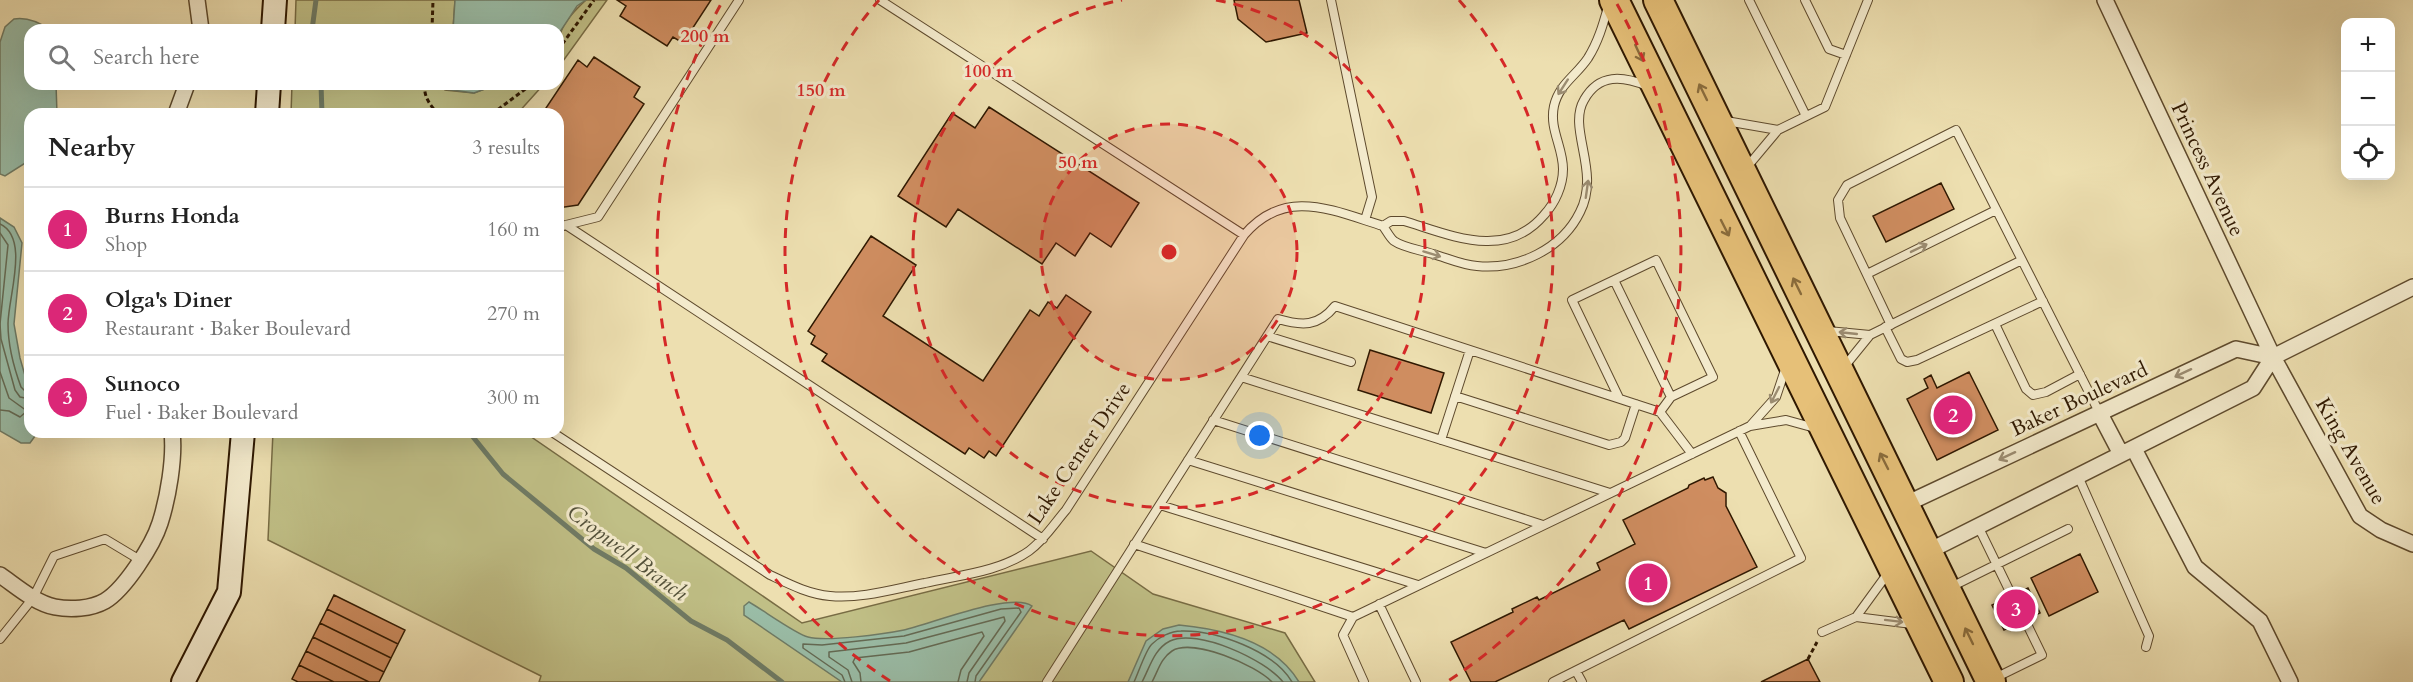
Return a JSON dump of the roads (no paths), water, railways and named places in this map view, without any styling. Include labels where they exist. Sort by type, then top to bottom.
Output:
[{"type":"highway","points":[[1614,0],[1949,682]]},
{"type":"highway","points":[[1658,0],[1991,681]]},
{"type":"highway","points":[[1804,390],[1817,389],[1830,400],[1894,531],[1905,543],[1929,551]]},
{"type":"street","points":[[197,0],[200,24]]},
{"type":"street","points":[[273,24],[275,0]]},
{"type":"street","name":"Princess Avenue","points":[[2105,0],[2273,357]]},
{"type":"street","points":[[178,108],[185,90]]},
{"type":"street","points":[[267,108],[269,90]]},
{"type":"street","points":[[1929,551],[2253,388],[2273,357],[2413,287]]},
{"type":"street","name":"Baker Boulevard","points":[[1906,504],[2236,349],[2273,357]]},
{"type":"street","name":"King Avenue","points":[[2273,357],[2360,516],[2381,530],[2413,544]]},
{"type":"street","points":[[2099,412],[2127,452],[2194,567],[2260,621],[2290,682]]},
{"type":"street","points":[[0,575],[33,598],[54,607],[82,608],[105,601],[131,576],[160,525],[168,484],[172,438]]},
{"type":"street","points":[[183,682],[230,592],[243,438]]},
{"type":"lane","points":[[564,226],[598,217],[739,0]]},
{"type":"lane","points":[[880,0],[1244,235]]},
{"type":"lane","points":[[1331,0],[1372,197],[1365,220]]},
{"type":"lane","name":"Lake Center Drive","points":[[1383,226],[1391,221],[1404,221],[1482,243],[1520,235],[1540,220],[1555,199],[1562,177],[1562,159],[1553,120],[1557,98],[1566,81],[1583,64],[1595,45],[1609,0]]},
{"type":"lane","points":[[1749,0],[1806,116]]},
{"type":"lane","points":[[1805,0],[1828,49],[1846,55]]},
{"type":"lane","points":[[1742,173],[1778,130],[1825,107],[1868,0]]},
{"type":"lane","name":"Lake Center Drive","points":[[561,438],[770,575],[807,592],[831,596],[858,596],[996,567],[1029,551],[1066,510],[1244,235],[1265,214],[1278,208],[1308,206],[1383,226],[1393,240],[1477,266],[1519,262],[1550,248],[1574,223],[1586,198],[1589,180],[1579,123],[1579,109],[1585,98],[1601,82],[1624,78],[1657,90]]},
{"type":"lane","points":[[1716,119],[1778,130]]},
{"type":"lane","points":[[2043,302],[1917,360],[1907,362],[1901,359],[1867,274],[1840,218],[1838,209],[1841,192],[1847,185],[1956,130],[2099,412]]},
{"type":"lane","points":[[1867,274],[1996,210]]},
{"type":"lane","points":[[564,227],[1043,538]]},
{"type":"lane","points":[[1619,398],[1572,300],[1656,260],[1713,377],[1671,397],[1660,412]]},
{"type":"lane","points":[[1840,373],[1870,335],[2022,260]]},
{"type":"lane","points":[[1614,280],[1671,397]]},
{"type":"lane","points":[[1047,682],[1278,319],[1306,325],[1318,322],[1335,306],[1619,398],[1660,412],[1692,454]]},
{"type":"lane","points":[[1995,324],[2026,389],[2033,395],[2046,392],[2080,374]]},
{"type":"lane","points":[[1818,330],[1870,335]]},
{"type":"lane","points":[[1267,336],[1351,362]]},
{"type":"lane","points":[[1441,440],[1470,350]]},
{"type":"lane","points":[[1750,426],[1776,397],[1788,357]]},
{"type":"lane","points":[[1241,377],[1610,493]]},
{"type":"lane","points":[[1455,396],[1609,445],[1621,442],[1625,438],[1636,404]]},
{"type":"lane","points":[[1213,420],[1543,525]]},
{"type":"lane","points":[[1364,682],[1343,635],[1353,616],[1750,426],[1786,420],[1825,431]]},
{"type":"lane","points":[[1553,682],[1802,558],[1739,431]]},
{"type":"lane","points":[[1188,460],[1486,553]]},
{"type":"lane","points":[[2078,476],[2149,636],[2146,647]]},
{"type":"lane","points":[[1160,505],[1418,585]]},
{"type":"lane","points":[[1978,526],[2012,596]]},
{"type":"lane","points":[[1947,589],[2068,529]]},
{"type":"lane","points":[[0,639],[33,598],[54,556],[105,539],[140,560]]},
{"type":"lane","points":[[1134,544],[1353,616]]},
{"type":"lane","points":[[1822,632],[1856,616],[1892,567]]},
{"type":"lane","points":[[1379,604],[1416,682]]},
{"type":"lane","points":[[1856,616],[1921,625]]},
{"type":"lane","points":[[1991,681],[2042,655],[2025,620]]},
{"type":"lane","points":[[1576,671],[1581,682]]},
{"type":"water","points":[[455,0],[586,0],[577,6],[564,26],[564,24],[453,24]]},
{"type":"water","points":[[14,19],[24,19],[40,24],[24,24],[24,90],[56,90],[57,108],[24,108],[24,164],[5,176],[0,174],[0,42],[5,27]]},
{"type":"water","points":[[452,90],[482,90],[474,93]]},
{"type":"water","points":[[0,218],[14,227],[22,243],[14,324],[24,372],[24,438],[34,438],[30,443],[21,443],[0,431]]},
{"type":"water","points":[[749,602],[803,635],[828,639],[904,630],[990,605],[1022,602],[1032,606],[979,682],[842,682],[744,615],[744,606]]},
{"type":"water","points":[[1179,625],[1230,634],[1262,647],[1289,668],[1299,682],[1128,682],[1146,641],[1163,629]]},
{"type":"waterway","name":"Cropwell Branch","points":[[313,24],[316,0]]},
{"type":"waterway","name":"Cropwell Branch","points":[[321,90],[322,108]]},
{"type":"waterway","name":"Cropwell Branch","points":[[474,438],[503,474],[594,549],[626,568],[691,621],[727,640],[782,682]]},
{"type":"place","name":"Olga's Diner","points":[[1953,415]]},
{"type":"place","name":"Burns Honda","points":[[1648,583]]},
{"type":"place","name":"Sunoco","points":[[2016,609]]}]
